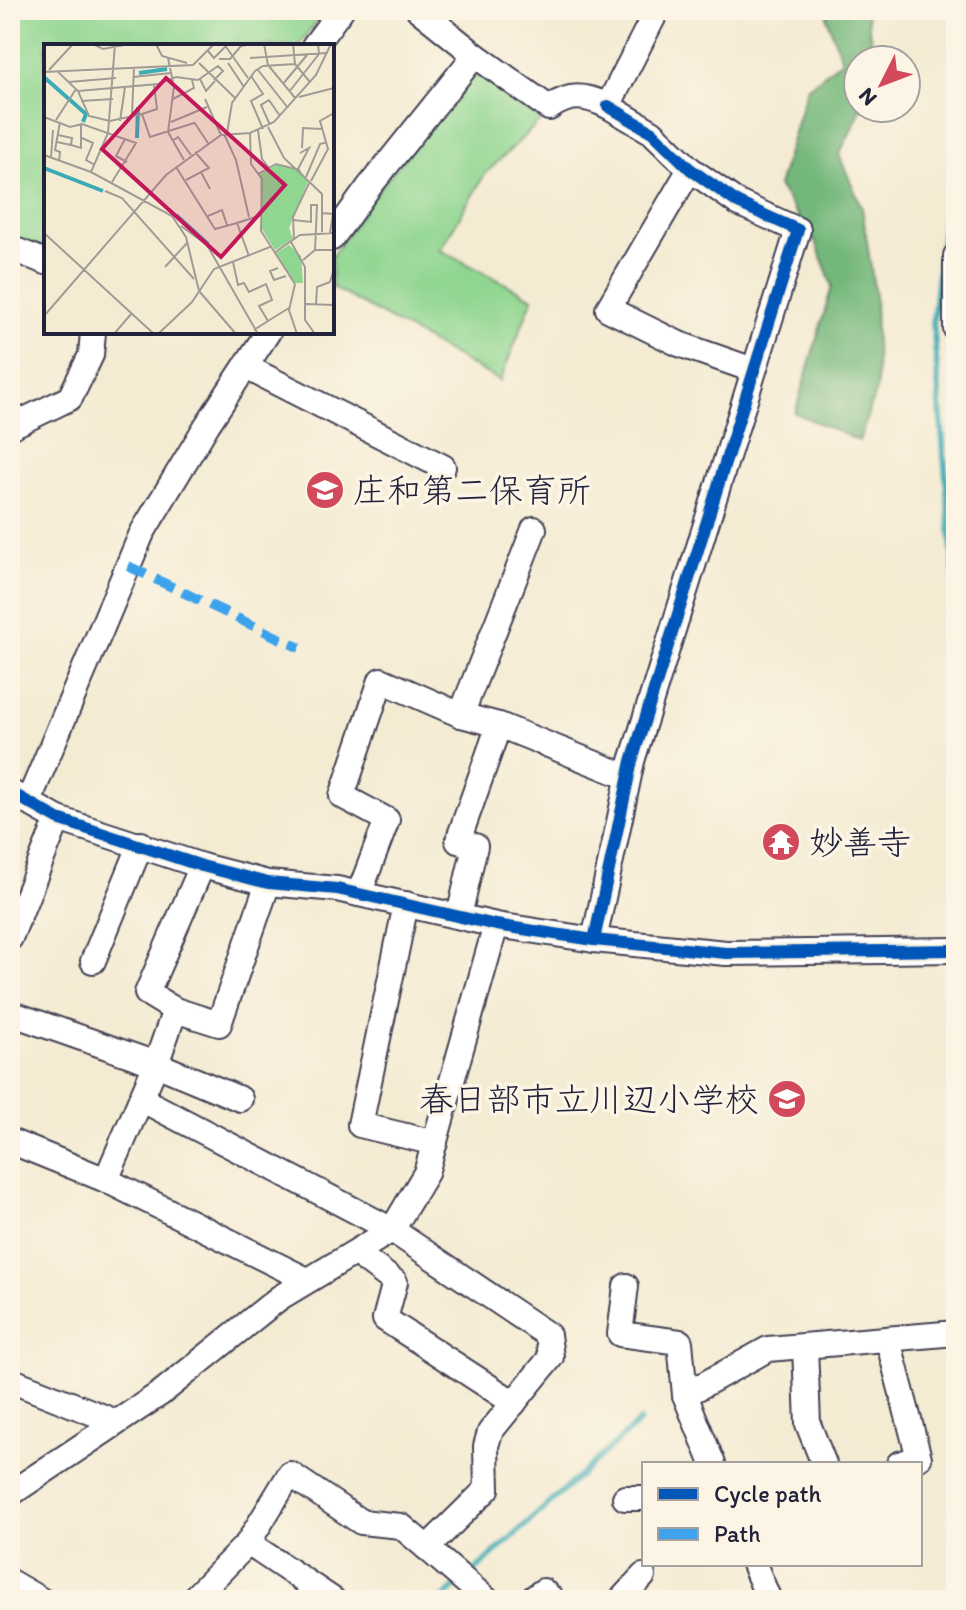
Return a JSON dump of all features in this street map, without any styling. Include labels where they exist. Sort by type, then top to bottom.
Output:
[{"type":"street","points":[[316,44],[341,10]]},
{"type":"street","points":[[419,10],[549,108],[564,97],[588,97],[608,106],[652,132],[690,169],[738,203],[798,230],[628,777],[594,940]]},
{"type":"street","points":[[608,106],[657,10]]},
{"type":"street","points":[[334,235],[475,55]]},
{"type":"street","points":[[690,169],[608,309],[679,344],[753,370]]},
{"type":"street","points":[[10,248],[44,261]]},
{"type":"street","points":[[956,256],[956,329]]},
{"type":"street","points":[[10,427],[70,398],[91,355],[93,334]]},
{"type":"street","points":[[267,334],[142,533],[19,796],[58,819],[202,866],[268,883],[337,889],[496,925],[594,940],[726,953],[956,950]]},
{"type":"street","points":[[246,367],[443,467]]},
{"type":"street","points":[[461,715],[534,529]]},
{"type":"street","points":[[359,894],[387,820],[342,796],[381,680],[461,715],[499,725],[628,777]]},
{"type":"street","points":[[459,916],[475,846],[458,841],[499,725]]},
{"type":"street","points":[[10,938],[58,819]]},
{"type":"street","points":[[93,961],[141,844]]},
{"type":"street","points":[[202,866],[147,993],[175,1010],[219,1024],[268,883]]},
{"type":"street","points":[[406,904],[360,1125],[435,1143]]},
{"type":"street","points":[[10,1494],[161,1393],[279,1298],[392,1230],[426,1173],[496,925]]},
{"type":"street","points":[[106,1180],[156,1064],[175,1010]]},
{"type":"street","points":[[10,1013],[156,1064],[240,1099]]},
{"type":"street","points":[[141,1099],[392,1230],[548,1335],[551,1357],[490,1432],[486,1446],[487,1489],[427,1548]]},
{"type":"street","points":[[10,1141],[106,1180],[307,1280]]},
{"type":"street","points":[[356,1253],[395,1282],[385,1319],[514,1403]]},
{"type":"street","points":[[626,1286],[620,1334],[680,1342],[685,1395],[712,1462]]},
{"type":"street","points":[[685,1395],[768,1349],[956,1333]]},
{"type":"street","points":[[888,1340],[919,1458],[906,1462]]},
{"type":"street","points":[[805,1346],[808,1424],[823,1462]]},
{"type":"street","points":[[10,1380],[116,1422]]},
{"type":"street","points":[[197,1598],[248,1543],[290,1474],[361,1522],[401,1526],[487,1600]]},
{"type":"street","points":[[248,1543],[333,1600]]},
{"type":"street","points":[[755,1566],[769,1600]]},
{"type":"street","points":[[621,1600],[643,1576]]},
{"type":"street","points":[[10,1582],[41,1600]]},
{"type":"street","points":[[531,1600],[543,1591],[553,1600]]},
{"type":"green space","points":[[10,10],[325,10],[300,44],[44,44],[44,248],[10,236]]},
{"type":"green space","points":[[829,10],[866,10],[871,44],[842,44],[842,60],[827,18]]},
{"type":"green space","points":[[842,60],[842,124],[854,124],[839,155],[862,208],[875,295],[877,387],[859,441],[795,413],[832,286],[817,245],[778,186],[807,88]]},
{"type":"green space","points":[[477,71],[543,118],[485,174],[440,250],[533,298],[500,381],[334,288],[334,253],[378,190]]},
{"type":"waterway","points":[[956,170],[945,208],[933,321],[956,601]]},
{"type":"waterway","points":[[468,1577],[640,1421]]},
{"type":"waterway","points":[[441,1600],[459,1584]]},
{"type":"marked path","points":[[128,566],[300,648]]},
{"type":"cycle path","points":[[594,940],[632,761],[798,230],[738,203],[690,169],[652,132],[608,106]]},
{"type":"cycle path","points":[[10,792],[58,819],[202,866],[268,883],[337,889],[496,925],[594,940],[726,953],[956,950]]},
{"type":"place","name":"庄和第二保育所","points":[[325,490]]},
{"type":"place","name":"妙善寺","points":[[781,842]]},
{"type":"place","name":"春日部市立川辺小学校","points":[[787,1099]]}]
